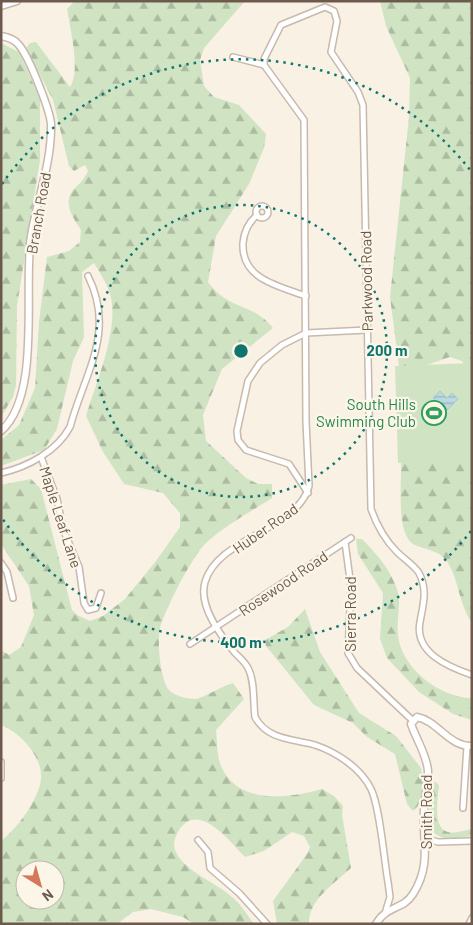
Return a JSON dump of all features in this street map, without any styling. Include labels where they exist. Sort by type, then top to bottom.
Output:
[{"type":"street","points":[[1,6],[17,1]]},
{"type":"street","name":"Parkwood Road","points":[[264,65],[264,59],[280,25],[325,8],[334,11],[336,21],[331,52],[362,99],[371,509],[384,538],[418,572],[422,581],[425,594],[419,624],[420,635],[425,646],[444,664],[472,675]]},
{"type":"street","name":"Branch Road","points":[[1,36],[14,40],[22,48],[45,102],[51,124],[45,175],[30,250],[25,374],[17,409],[12,420],[1,431]]},
{"type":"street","points":[[233,56],[264,65]]},
{"type":"street","name":"Huber Road","points":[[264,65],[304,120],[306,421],[310,474],[308,493],[297,509],[246,539],[217,563],[207,574],[203,587],[204,600],[217,628],[248,667],[255,717],[262,726],[276,736],[316,746],[334,753],[350,764],[370,788],[390,897],[386,910]]},
{"type":"street","points":[[257,215],[249,222],[244,236],[242,252],[247,265],[252,272],[267,282],[306,296]]},
{"type":"street","points":[[1,473],[41,457],[67,434],[92,361],[100,331],[101,318],[94,288],[88,276]]},
{"type":"street","points":[[308,493],[289,464],[246,450],[238,440],[237,431],[244,390],[260,364],[282,345],[306,333],[367,330]]},
{"type":"street","name":"Maple Leaf Lane","points":[[41,457],[57,499],[63,529],[79,567],[84,603],[88,610],[96,608],[101,593]]},
{"type":"street","name":"Rosewood Road","points":[[190,644],[351,538]]},
{"type":"street","name":"Sierra Road","points":[[344,542],[349,563],[348,653],[351,661],[412,720]]},
{"type":"street","points":[[1,564],[7,572],[13,598]]},
{"type":"street","points":[[412,720],[417,717],[424,718],[457,743],[469,746],[463,808]]},
{"type":"street","name":"Smith Road","points":[[376,924],[386,910],[398,907],[412,896],[422,876],[426,860],[424,807],[428,771],[412,728],[412,720]]},
{"type":"street","points":[[1,762],[1,778]]},
{"type":"street","points":[[425,838],[438,842],[472,841]]},
{"type":"street","points":[[198,840],[208,852],[210,868],[240,892],[267,924]]},
{"type":"street","points":[[469,924],[472,918]]},
{"type":"green space","points":[[75,1],[245,1],[204,48],[200,60],[204,86],[214,97],[239,105],[266,134],[264,148],[249,184],[216,236],[208,282],[224,298],[257,314],[273,328],[222,369],[203,415],[206,441],[246,478],[258,484],[272,484],[272,498],[219,532],[205,544],[193,560],[163,619],[159,634],[159,651],[164,679],[172,693],[195,699],[233,683],[244,699],[216,730],[219,760],[226,775],[236,785],[249,792],[263,796],[293,795],[322,789],[334,796],[343,806],[342,815],[351,868],[330,886],[318,900],[310,915],[309,924],[277,924],[273,901],[307,854],[310,847],[304,836],[292,832],[264,851],[245,857],[214,827],[205,821],[196,819],[187,822],[179,830],[174,841],[176,852],[180,859],[193,871],[235,900],[254,924],[194,924],[183,917],[151,909],[133,912],[117,924],[1,924],[1,841],[14,829],[32,804],[39,787],[41,771],[34,754],[23,739],[1,725],[1,650],[9,655],[21,647],[34,615],[29,586],[1,544],[1,485],[31,479],[41,489],[72,610],[77,615],[90,621],[103,616],[125,599],[156,561],[180,527],[180,513],[163,493],[124,484],[103,452],[86,416],[106,355],[112,322],[110,294],[94,263],[82,272],[84,337],[73,361],[57,429],[44,450],[1,466],[1,440],[19,425],[35,388],[39,322],[47,257],[69,251],[80,242],[81,230],[74,219],[69,198],[88,171],[85,165],[74,171],[69,166],[53,100],[26,48],[30,43],[36,42],[70,87],[75,71],[67,9]]},
{"type":"green space","points":[[380,1],[472,1],[472,383],[462,361],[450,357],[400,374],[390,297],[409,117],[410,78],[386,26]]},
{"type":"green space","points":[[1,43],[19,52],[40,99],[40,160],[17,306],[16,385],[13,397],[1,417]]},
{"type":"green space","name":"South Hills Swimming Club","points":[[472,363],[472,460],[398,463],[395,366]]},
{"type":"green space","points":[[472,413],[472,623],[464,608],[455,577],[448,563],[438,553],[415,545],[409,540],[405,531],[401,507],[401,462]]},
{"type":"green space","points":[[356,539],[362,539],[387,568],[397,589],[399,600],[398,635],[406,659],[424,679],[435,687],[460,697],[472,698],[472,720],[453,714],[419,692],[387,658],[380,639],[383,593],[358,554]]},
{"type":"green space","points":[[305,609],[320,652],[359,713],[396,736],[421,768],[425,788],[418,806],[413,811],[407,804],[395,754],[367,737],[353,723],[314,705],[266,646],[265,640],[288,627]]},
{"type":"green space","points":[[434,781],[439,785],[437,812],[440,825],[448,832],[472,829],[472,836],[458,838],[442,837],[426,825]]},
{"type":"water","points":[[440,391],[447,398],[452,393],[458,399],[446,411],[433,398]]},
{"type":"place","name":"South Hills Swimming Club","points":[[434,413]]}]
